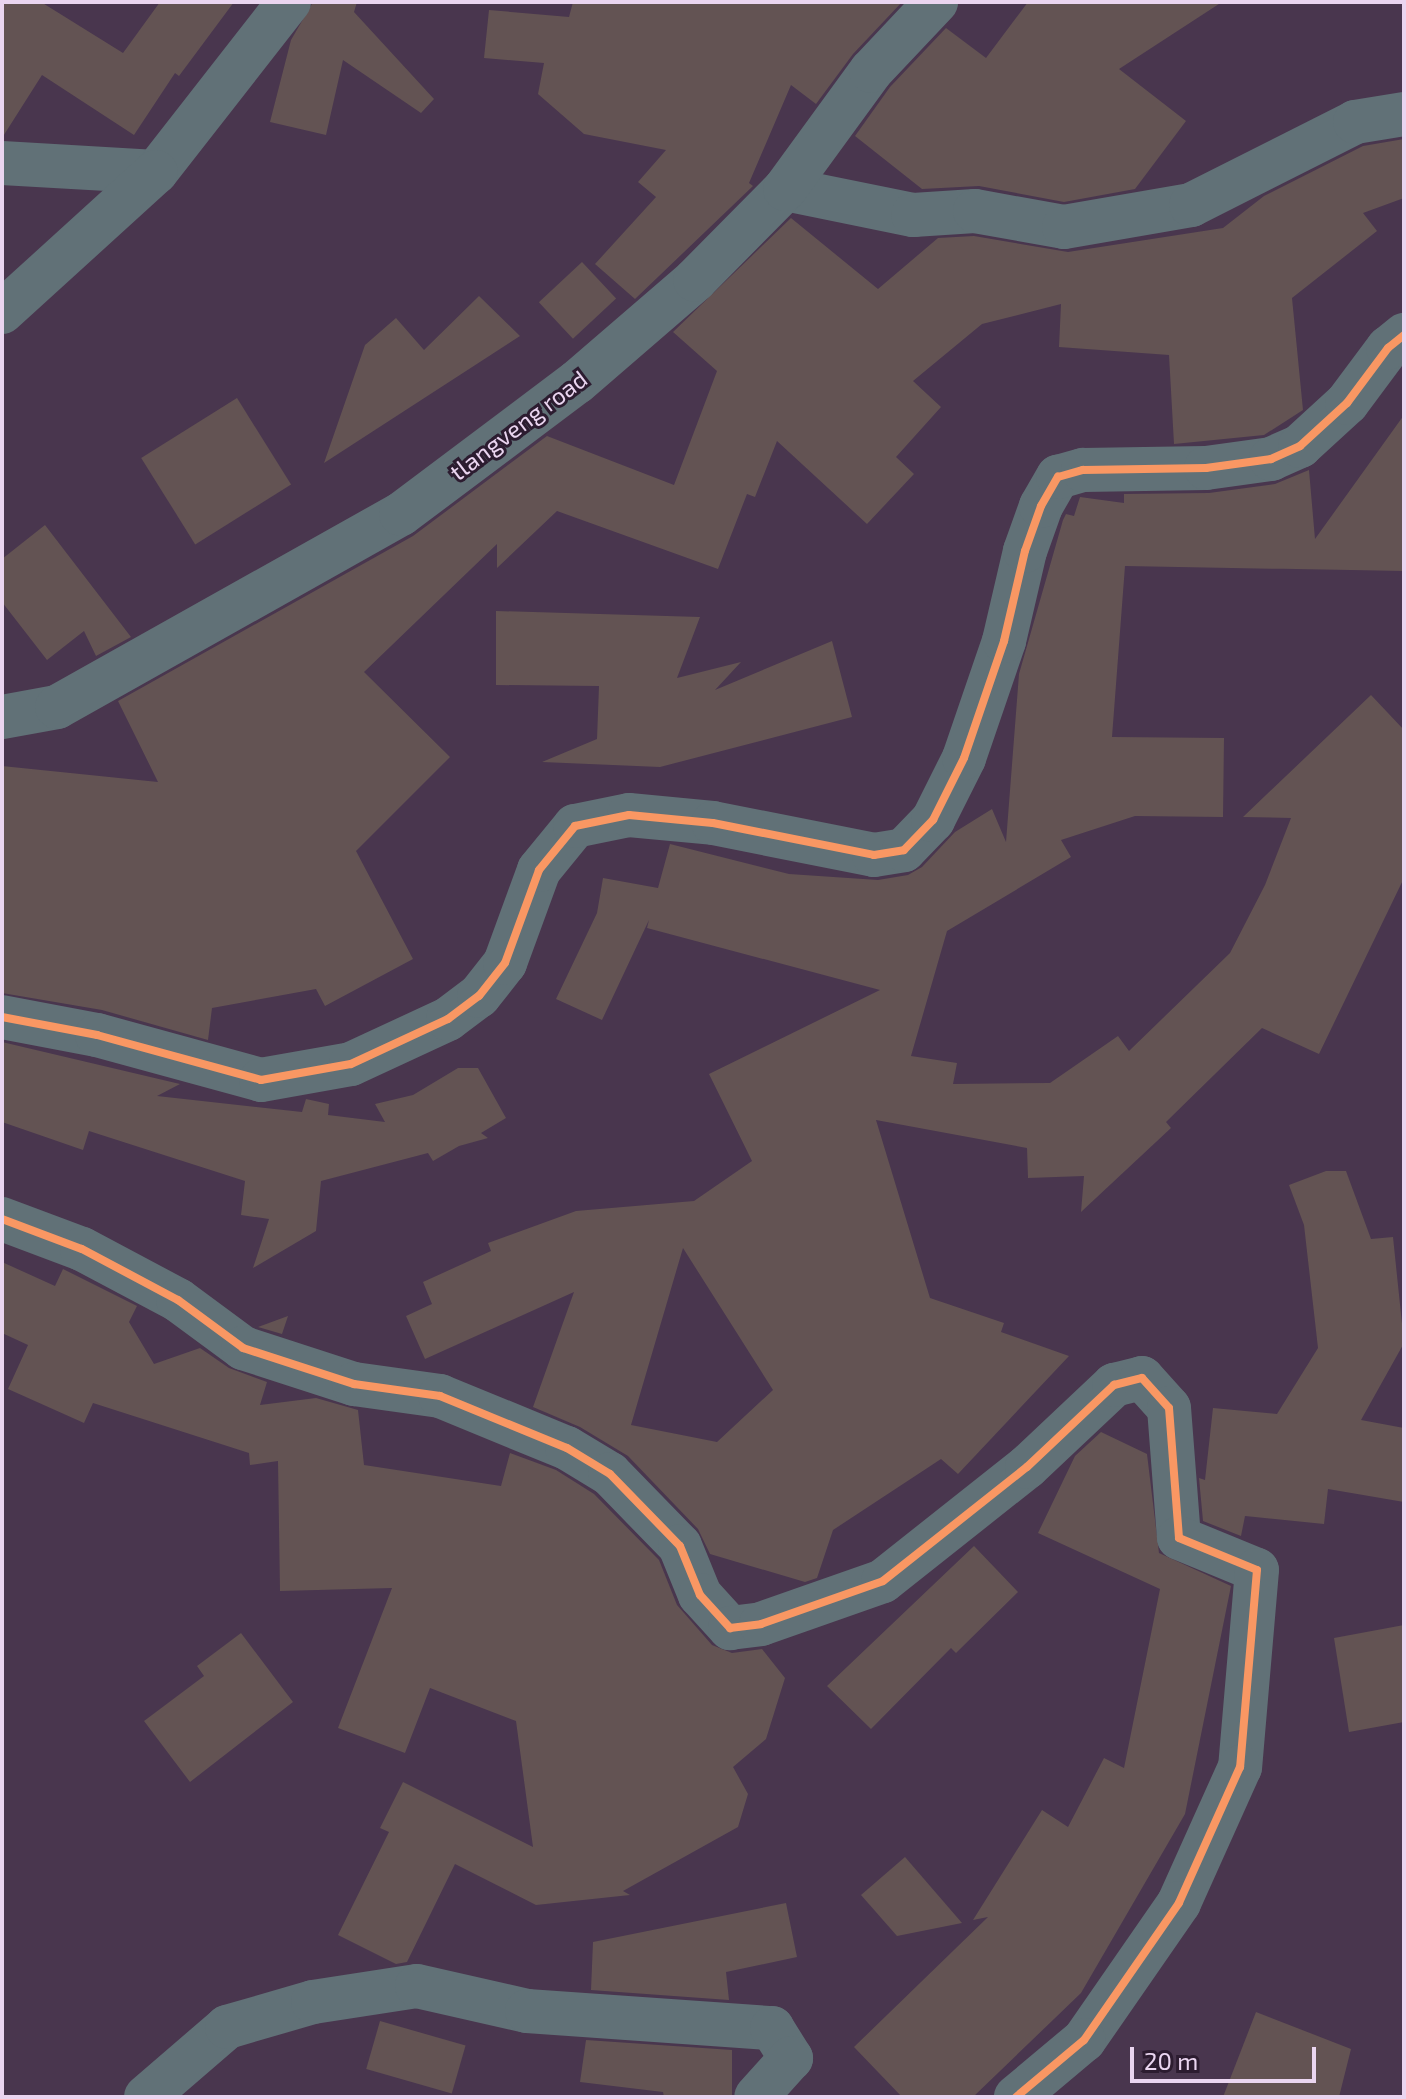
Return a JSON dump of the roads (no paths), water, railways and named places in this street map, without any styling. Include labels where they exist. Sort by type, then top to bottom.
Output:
[{"type":"street","points":[[2,312],[156,172],[289,2]]},
{"type":"street","name":"tlangveng road","points":[[2,717],[57,707],[401,514],[577,382],[695,280],[785,189],[871,71],[936,2]]},
{"type":"street","points":[[785,189],[913,215],[975,211],[1064,227],[1191,205],[1355,122],[1404,114]]},
{"type":"street","points":[[2,163],[156,172]]},
{"type":"street","points":[[2,1017],[97,1035],[261,1080],[351,1064],[448,1019],[479,996],[505,963],[539,870],[575,826],[629,815],[713,823],[874,855],[904,850],[933,820],[964,758],[1004,641],[1025,551],[1041,506],[1058,477],[1083,470],[1206,468],[1271,459],[1300,446],[1347,403],[1388,348],[1404,335]]},
{"type":"street","points":[[2,1219],[82,1249],[151,1285],[243,1348],[354,1384],[440,1396],[567,1448],[610,1474],[680,1546],[700,1595],[730,1628],[753,1626],[883,1581],[1027,1467],[1114,1385],[1142,1378],[1169,1408],[1179,1538],[1257,1570],[1240,1767],[1179,1903],[1084,2040],[1016,2097]]},
{"type":"street","points":[[146,2097],[227,2027],[313,2002],[417,1986],[527,2011],[772,2028],[791,2058],[756,2097]]}]
